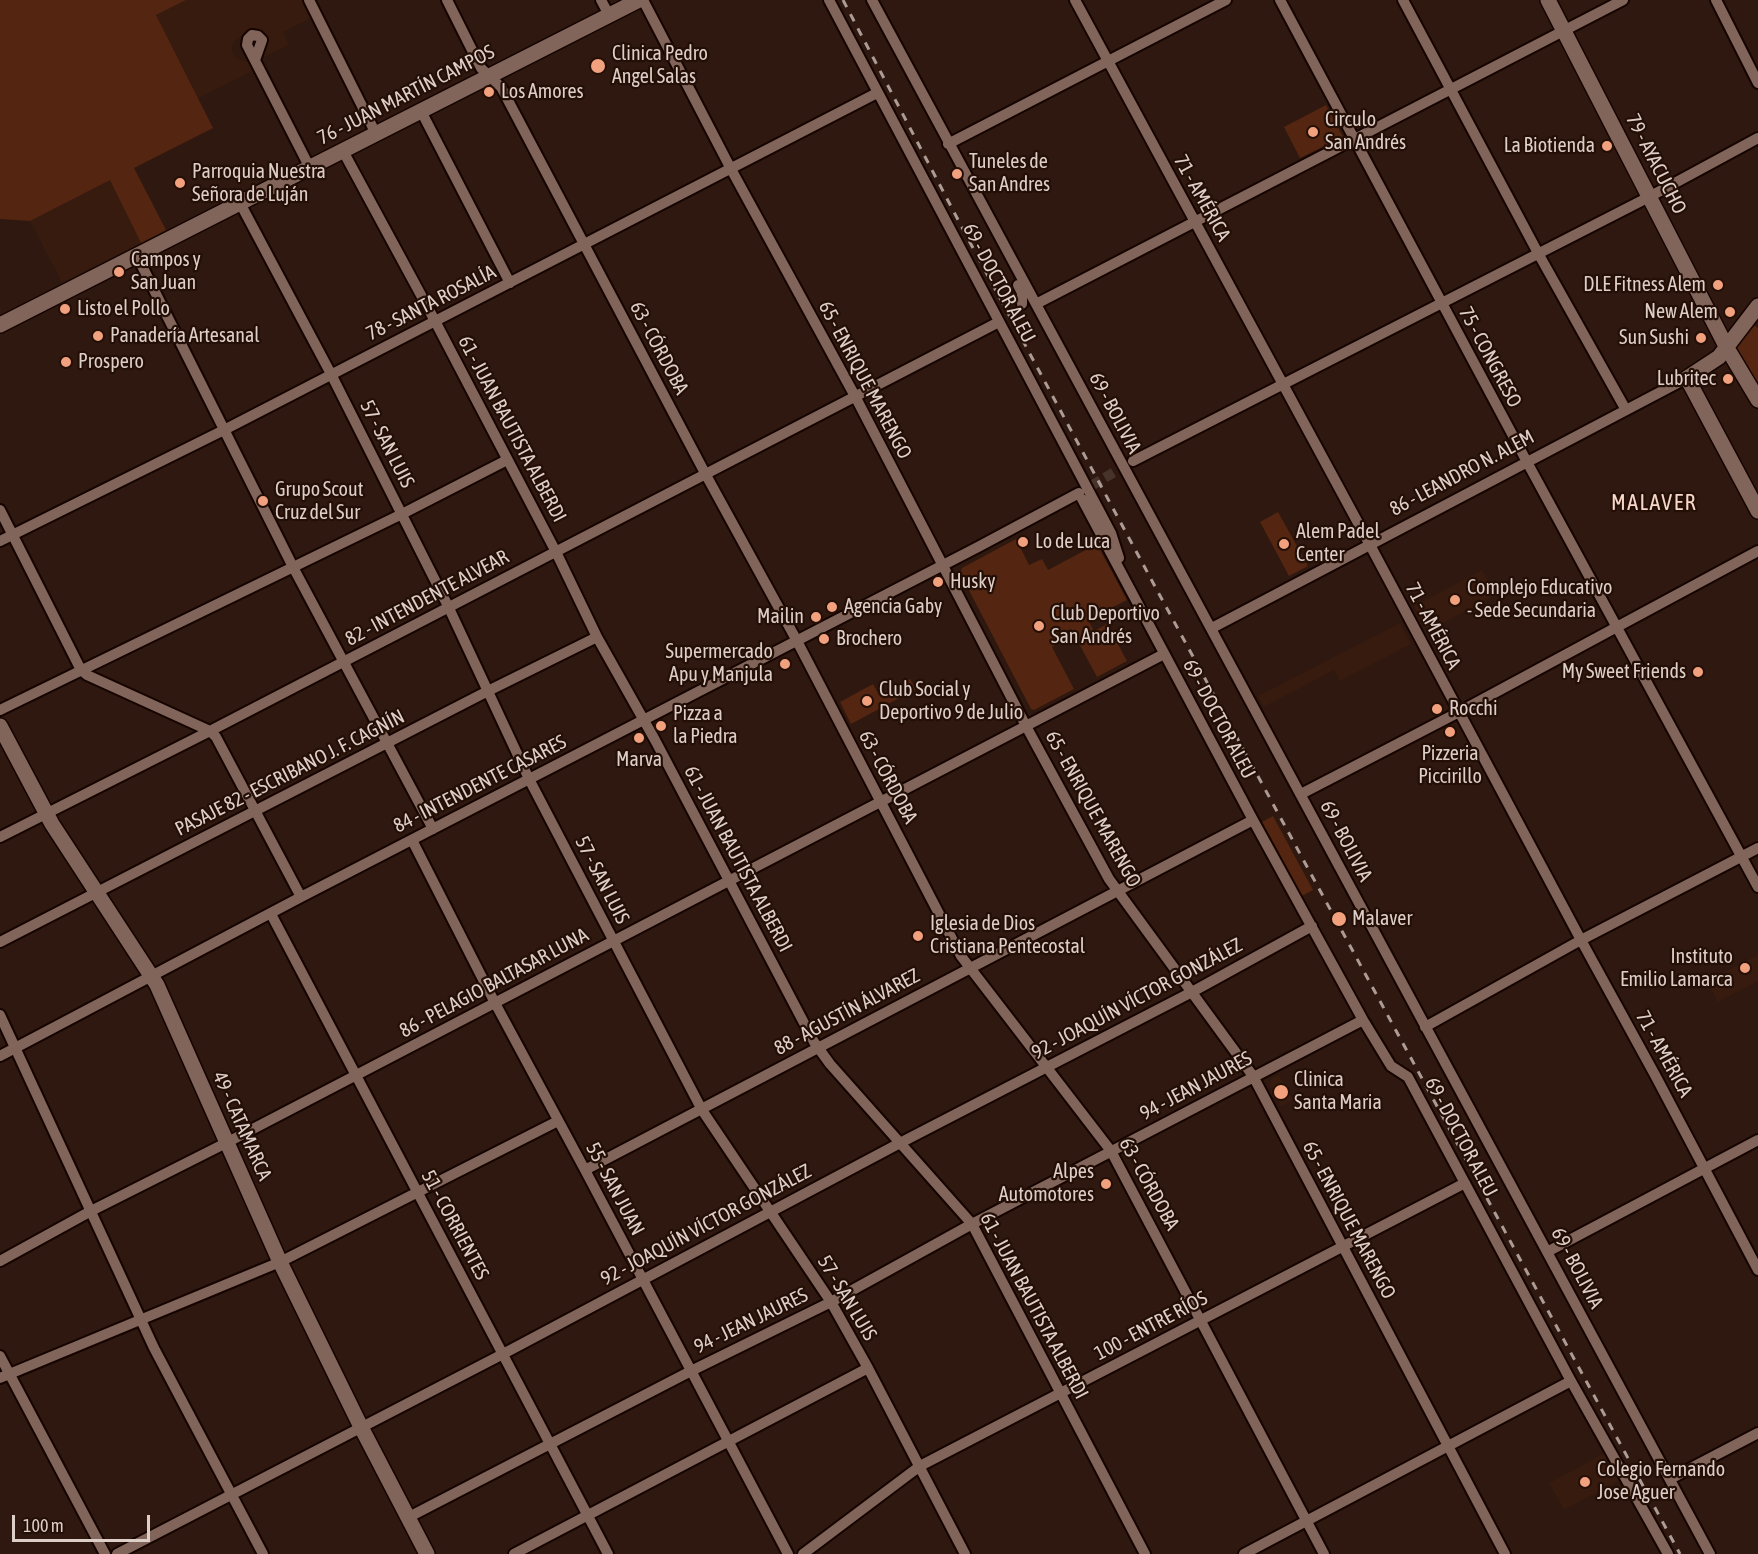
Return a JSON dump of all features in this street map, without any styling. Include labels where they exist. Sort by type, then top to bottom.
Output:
[{"type":"street","points":[[309,0],[376,134]]},
{"type":"street","name":"63 - CÓRDOBA","points":[[447,0],[481,68],[501,87],[706,475],[797,641],[969,969],[1111,1151],[1324,1554]]},
{"type":"street","points":[[601,0],[609,15]]},
{"type":"street","name":"76 - JUAN MARTÍN CAMPOS","points":[[0,325],[641,0]]},
{"type":"street","name":"65 - ENRIQUE MARENGO","points":[[641,0],[856,398],[1026,726],[1116,891],[1253,1076],[1505,1554]]},
{"type":"street","name":"69 - DOCTOR ALEU","points":[[829,0],[1085,492],[1129,587],[1253,820],[1390,1066],[1408,1077],[1571,1381],[1668,1554]]},
{"type":"street","name":"69 - BOLIVIA","points":[[872,0],[1710,1554]]},
{"type":"street","name":"71 - AMÉRICA","points":[[1075,0],[1758,1270]]},
{"type":"street","points":[[948,144],[1226,0]]},
{"type":"street","name":"75 - CONGRESO","points":[[1280,0],[1441,303],[1758,887]]},
{"type":"street","points":[[1403,0],[1538,253],[1626,410]]},
{"type":"street","name":"79 - AYACUCHO","points":[[1548,0],[1727,348],[1758,400]]},
{"type":"street","points":[[1036,304],[1623,0]]},
{"type":"street","points":[[1716,0],[1758,83]]},
{"type":"street","points":[[255,60],[310,168]]},
{"type":"street","name":"78 - SANTA ROSALÍA","points":[[0,541],[224,430],[877,93]]},
{"type":"street","points":[[421,111],[510,283]]},
{"type":"street","points":[[1133,461],[1649,197],[1758,138]]},
{"type":"street","name":"61 - JUAN BAUTISTA ALBERDI","points":[[343,151],[556,552],[597,637],[818,1048],[972,1224],[1145,1554]]},
{"type":"street","name":"69 - BOLIVIA","points":[[966,177],[974,204],[1022,293],[1022,304]]},
{"type":"street","name":"57 - SAN LUIS","points":[[240,203],[402,514],[529,779],[702,1110],[831,1302],[965,1554]]},
{"type":"street","points":[[137,256],[293,567],[433,829]]},
{"type":"street","name":"86 - LEANDRO N. ALEM","points":[[1212,628],[1687,378],[1719,357],[1756,314]]},
{"type":"street","name":"82 - INTENDENTE ALVEAR","points":[[0,837],[870,390],[882,391],[998,323]]},
{"type":"street","points":[[1687,378],[1758,511]]},
{"type":"street","points":[[1121,460],[1235,403],[1254,399]]},
{"type":"street","points":[[1127,472],[1241,412],[1254,399]]},
{"type":"street","points":[[0,710],[402,514],[507,460]]},
{"type":"street","name":"84 - INTENDENTE CASARES","points":[[0,1056],[301,897],[1085,492]]},
{"type":"street","points":[[0,510],[81,670],[87,675],[210,731],[216,737],[301,897]]},
{"type":"street","points":[[1301,794],[1758,551]]},
{"type":"street","name":"PASAJE 82 - ESCRIBANO J. F. CAGNÍN","points":[[0,942],[597,637]]},
{"type":"street","name":"86 - PELAGIO BALTASAR LUNA","points":[[0,1261],[1164,654]]},
{"type":"street","name":"49 - CATAMARCA","points":[[0,726],[45,813],[151,976],[280,1262],[361,1427],[427,1554]]},
{"type":"street","name":"88 - AGUSTÍN ÁLVAREZ","points":[[585,1170],[1253,820]]},
{"type":"street","name":"55 - SAN JUAN","points":[[412,840],[495,1003],[788,1554]]},
{"type":"street","points":[[1425,1027],[1581,940],[1758,848]]},
{"type":"street","name":"51 - CORRIENTES","points":[[271,914],[608,1554]]},
{"type":"street","name":"92 - JOAQUÍN VÍCTOR GONZÁLEZ","points":[[117,1554],[1192,992],[1312,926]]},
{"type":"street","points":[[0,1015],[140,1319],[263,1554]]},
{"type":"street","name":"94 - JEAN JAURES","points":[[409,1517],[690,1371],[831,1302],[972,1224],[1363,1020]]},
{"type":"street","points":[[5,1376],[280,1262],[558,1121]]},
{"type":"street","points":[[1547,1252],[1758,1140]]},
{"type":"street","name":"100 - ENTRE RÍOS","points":[[802,1554],[920,1466],[1465,1183]]},
{"type":"street","points":[[0,1356],[5,1376],[105,1554]]},
{"type":"street","points":[[514,1554],[868,1368]]},
{"type":"street","points":[[1244,1554],[1571,1381]]},
{"type":"street","points":[[1670,1479],[1758,1433]]},
{"type":"shaded area","points":[[0,0],[186,0],[156,15],[213,128],[134,168],[166,230],[141,243],[110,180],[30,221],[0,219]]},
{"type":"shaded area","points":[[186,0],[302,0],[311,18],[283,32],[289,45],[261,58],[265,47],[249,32],[236,39],[231,48],[233,54],[238,59],[251,62],[254,70],[198,98],[156,15]]},
{"type":"shaded area","name":"Circulo San Andrés","points":[[1326,105],[1343,137],[1300,158],[1284,127]]},
{"type":"shaded area","points":[[110,179],[141,243],[62,283],[30,221]]},
{"type":"shaded area","points":[[1751,323],[1758,328],[1758,391],[1735,351],[1735,346]]},
{"type":"shaded area","name":"Alem Padel Center","points":[[1278,512],[1308,566],[1289,576],[1260,522]]},
{"type":"shaded area","name":"Club Deportivo San Andrés","points":[[1016,539],[1029,565],[1042,559],[1048,570],[1097,544],[1127,600],[1088,620],[1094,631],[1107,624],[1127,661],[1097,677],[1071,629],[1065,631],[1063,641],[1052,647],[1074,689],[1034,710],[1031,709],[960,573],[962,568]]},
{"type":"shaded area","name":"Complejo Educativo - Sede Secundaria","points":[[1482,570],[1495,595],[1428,631],[1414,606]]},
{"type":"shaded area","points":[[1400,623],[1411,644],[1340,681],[1334,670],[1264,707],[1258,696]]},
{"type":"shaded area","name":"Club Social y Deportivo 9 de Julio","points":[[910,679],[916,689],[851,724],[840,702],[873,684],[879,695]]},
{"type":"shaded area","points":[[1273,816],[1313,890],[1302,896],[1262,822]]},
{"type":"shaded area","name":"Instituto Emilio Lamarca","points":[[1758,955],[1758,981],[1718,1002],[1707,981]]},
{"type":"shaded area","name":"Clinica Santa Maria","points":[[1279,1075],[1293,1100],[1281,1106],[1270,1085],[1271,1079]]},
{"type":"shaded area","name":"Colegio Fernando Jose Aguer","points":[[1605,1453],[1620,1480],[1564,1510],[1549,1483]]},
{"type":"tunnel","points":[[995,324],[1017,312],[1022,304]]},
{"type":"tunnel","points":[[1079,493],[1133,461]]},
{"type":"railway","points":[[843,0],[966,235],[1158,592],[1680,1554]]},
{"type":"place","name":"Clinica Pedro Angel Salas","points":[[598,66]]},
{"type":"place","name":"Los Amores","points":[[489,92]]},
{"type":"place","name":"Circulo San Andrés","points":[[1313,132]]},
{"type":"place","name":"La Biotienda","points":[[1607,146]]},
{"type":"place","name":"Tuneles de San Andres","points":[[957,174]]},
{"type":"place","name":"Parroquia Nuestra Señora de Luján","points":[[180,183]]},
{"type":"place","name":"Campos y San Juan","points":[[119,272]]},
{"type":"place","name":"DLE Fitness Alem","points":[[1718,285]]},
{"type":"place","name":"Listo el Pollo","points":[[65,309]]},
{"type":"place","name":"New Alem","points":[[1730,312]]},
{"type":"place","name":"Panadería Artesanal","points":[[98,336]]},
{"type":"place","name":"Sun Sushi","points":[[1701,338]]},
{"type":"place","name":"Prospero","points":[[66,362]]},
{"type":"place","name":"Lubritec","points":[[1728,379]]},
{"type":"place","name":"Grupo Scout Cruz del Sur","points":[[263,501]]},
{"type":"place","name":"Lo de Luca","points":[[1023,542]]},
{"type":"place","name":"Alem Padel Center","points":[[1284,544]]},
{"type":"place","name":"Husky","points":[[938,582]]},
{"type":"place","name":"Complejo Educativo - Sede Secundaria","points":[[1455,600]]},
{"type":"place","name":"Agencia Gaby","points":[[832,607]]},
{"type":"place","name":"Mailin","points":[[816,617]]},
{"type":"place","name":"Club Deportivo San Andrés","points":[[1039,626]]},
{"type":"place","name":"Brochero","points":[[824,639]]},
{"type":"place","name":"Supermercado Apu y Manjula","points":[[785,664]]},
{"type":"place","name":"My Sweet Friends","points":[[1698,672]]},
{"type":"place","name":"Club Social y Deportivo 9 de Julio","points":[[867,701]]},
{"type":"place","name":"Rocchi","points":[[1437,709]]},
{"type":"place","name":"Pizza a la Piedra","points":[[661,726]]},
{"type":"place","name":"Pizzeria Piccirillo","points":[[1450,732]]},
{"type":"place","name":"Marva","points":[[639,738]]},
{"type":"place","name":"Malaver","points":[[1339,919]]},
{"type":"place","name":"Iglesia de Dios Cristiana Pentecostal","points":[[918,936]]},
{"type":"place","name":"Instituto Emilio Lamarca","points":[[1745,968]]},
{"type":"place","name":"Clinica Santa Maria","points":[[1281,1092]]},
{"type":"place","name":"Alpes Automotores","points":[[1106,1184]]},
{"type":"place","name":"Colegio Fernando Jose Aguer","points":[[1585,1482]]},
{"type":"district","name":"MALAVER","points":[[1654,503]]}]
